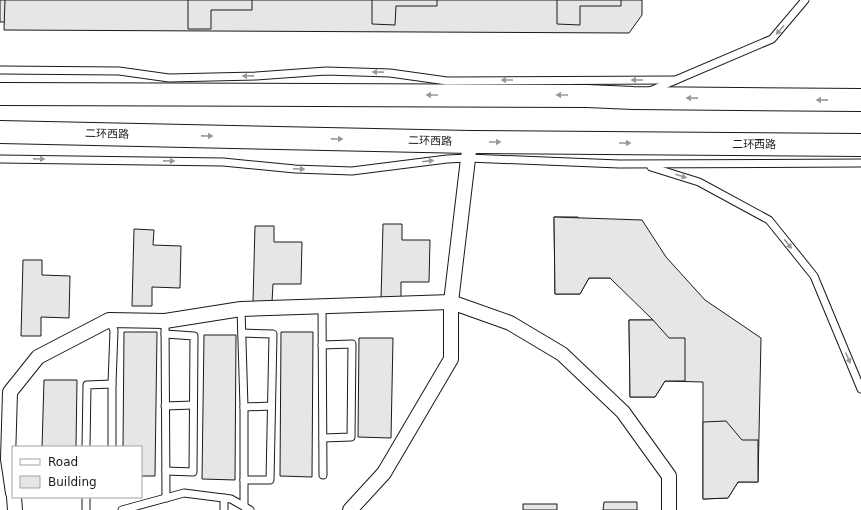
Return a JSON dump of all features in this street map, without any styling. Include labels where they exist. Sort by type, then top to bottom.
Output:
[{"type":"highway","points":[[0,94],[587,96],[633,98],[861,100]]},
{"type":"highway","name":"二环西路","points":[[0,132],[469,150],[861,145]]},
{"type":"street","points":[[350,510],[384,473],[451,359],[451,302],[469,150]]},
{"type":"street","points":[[12,486],[8,459],[10,392],[38,357],[109,320],[165,327],[241,309],[451,302],[510,323],[562,354],[618,407],[669,476],[668,510]]},
{"type":"street","points":[[14,498],[15,510]]},
{"type":"lane","points":[[633,98],[772,39],[805,0]]},
{"type":"lane","points":[[0,70],[119,71],[169,78],[256,76],[326,71],[390,73],[447,81],[676,80]]},
{"type":"lane","points":[[0,159],[223,162],[295,169],[352,171],[447,159],[469,150],[618,164],[861,163]]},
{"type":"lane","points":[[644,164],[699,182],[769,220],[814,276],[861,388]]},
{"type":"lane","points":[[322,307],[324,475]]},
{"type":"lane","points":[[241,309],[244,407],[244,480],[247,508]]},
{"type":"lane","points":[[109,320],[114,330],[112,446]]},
{"type":"lane","points":[[166,471],[193,472],[194,336],[165,327],[166,498]]},
{"type":"lane","points":[[242,333],[273,334],[270,480],[244,480]]},
{"type":"lane","points":[[322,345],[352,344],[351,437],[323,438]]},
{"type":"lane","points":[[86,446],[87,385],[112,384]]},
{"type":"lane","points":[[165,406],[193,405]]},
{"type":"lane","points":[[244,407],[271,406]]},
{"type":"lane","points":[[122,510],[146,507],[166,498],[184,493],[231,498],[247,508]]},
{"type":"lane","points":[[86,498],[86,510]]},
{"type":"lane","points":[[224,498],[224,510]]},
{"type":"building","points":[[0,0],[64,0],[64,4],[23,4],[23,22],[0,22]]},
{"type":"building","points":[[5,0],[642,0],[642,15],[629,33],[4,30]]},
{"type":"building","points":[[188,0],[252,0],[252,10],[211,10],[211,29],[188,29]]},
{"type":"building","points":[[372,0],[437,0],[437,6],[396,6],[395,25],[372,24]]},
{"type":"building","points":[[557,0],[621,0],[621,6],[580,6],[580,25],[557,24]]},
{"type":"building","points":[[554,217],[578,217],[594,235],[610,235],[610,278],[589,278],[580,294],[555,294]]},
{"type":"building","points":[[554,217],[642,220],[666,257],[705,300],[761,338],[758,482],[738,482],[728,498],[703,499],[703,382],[665,381],[655,397],[630,397],[629,320],[653,320],[610,278],[589,278],[580,294],[555,294]]},
{"type":"building","points":[[383,224],[402,224],[402,240],[430,240],[429,282],[401,282],[401,300],[381,300]]},
{"type":"building","points":[[255,226],[274,226],[274,242],[302,242],[301,284],[273,284],[272,302],[253,302]]},
{"type":"building","points":[[134,229],[154,230],[153,245],[181,246],[180,288],[152,287],[152,306],[132,306]]},
{"type":"building","points":[[23,260],[42,260],[42,275],[70,276],[69,318],[41,317],[41,336],[21,336]]},
{"type":"building","points":[[629,320],[653,320],[669,338],[685,338],[685,381],[665,381],[655,397],[630,397]]},
{"type":"building","points":[[124,332],[157,332],[155,476],[142,476],[142,446],[123,446]]},
{"type":"building","points":[[281,332],[313,332],[312,477],[280,476]]},
{"type":"building","points":[[204,335],[236,335],[235,480],[202,479]]},
{"type":"building","points":[[359,338],[393,338],[391,438],[358,437]]},
{"type":"building","points":[[44,380],[77,380],[76,446],[42,446]]},
{"type":"building","points":[[726,421],[742,440],[758,440],[758,482],[738,482],[728,498],[703,499],[703,422]]},
{"type":"building","points":[[604,502],[637,502],[637,510],[603,510]]},
{"type":"building","points":[[523,504],[557,504],[557,510],[523,510]]}]
